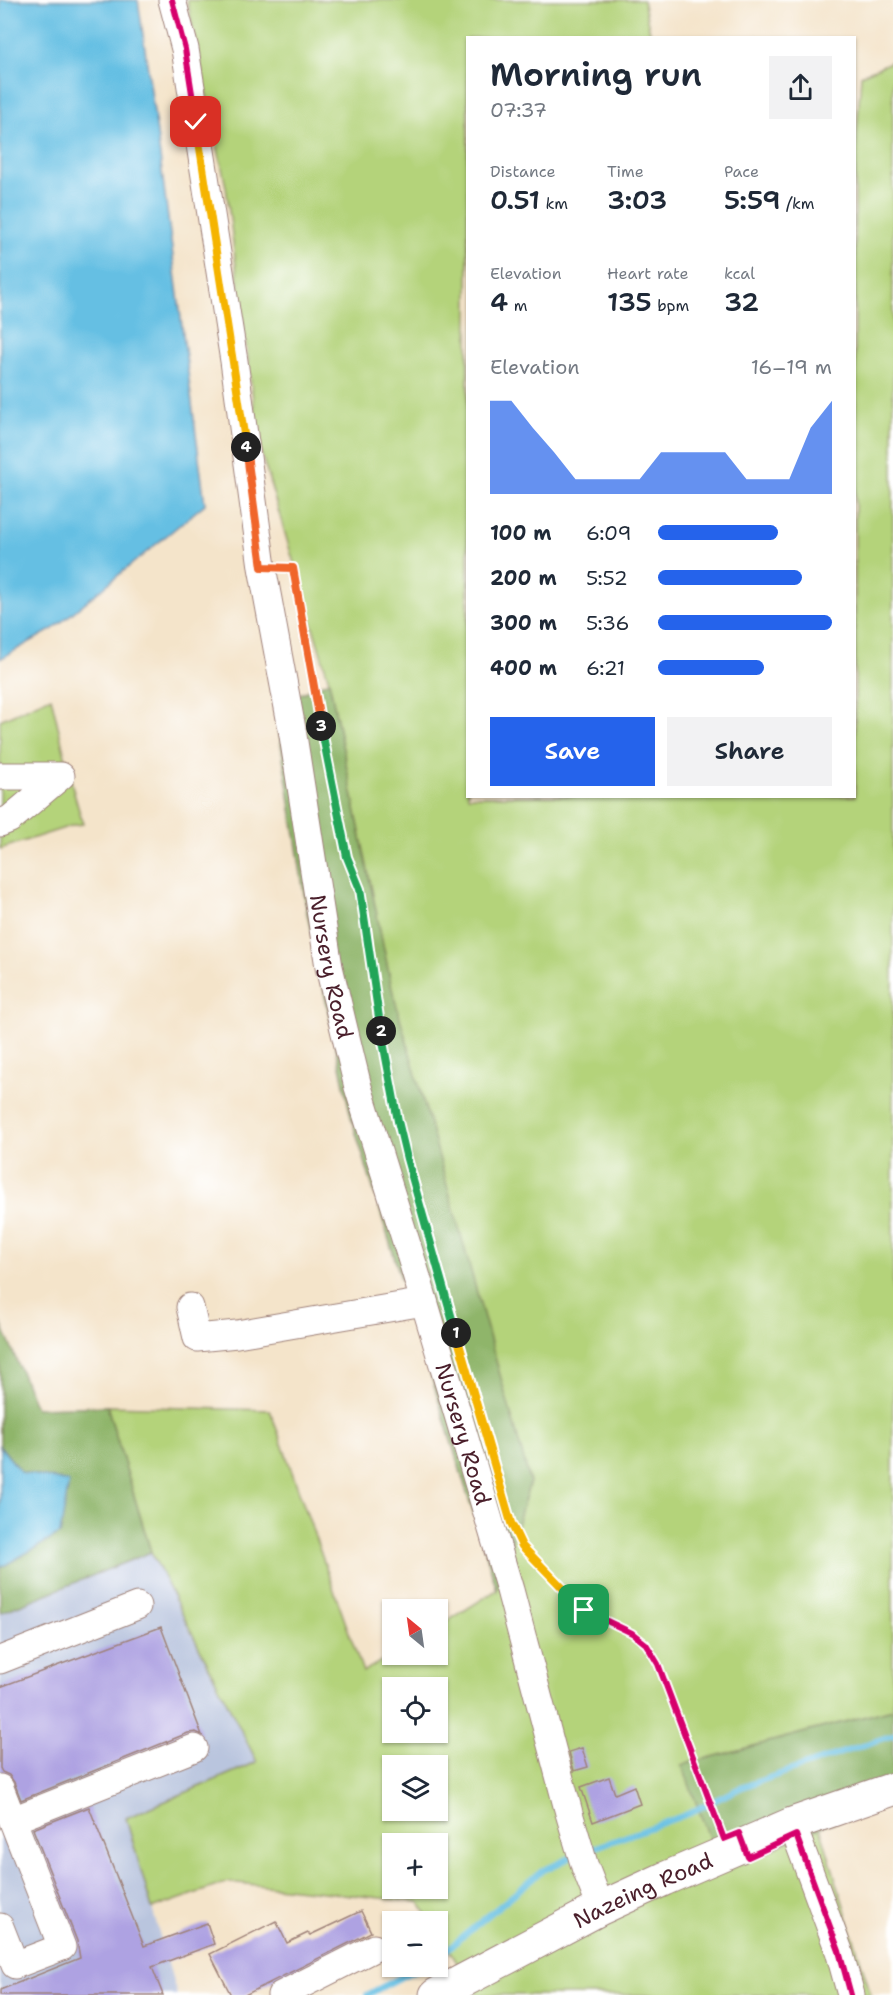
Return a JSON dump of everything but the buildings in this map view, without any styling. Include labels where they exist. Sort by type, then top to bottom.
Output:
[{"type":"main road","name":"Nazeing Road","points":[[436,1995],[601,1908],[792,1824],[893,1789]]},
{"type":"lane","name":"Nursery Road","points":[[172,0],[185,49],[234,361],[262,567],[292,729],[329,967],[358,1087],[510,1590],[577,1840],[601,1908]]},
{"type":"lane","points":[[0,776],[61,776],[10,819],[0,823]]},
{"type":"lane","points":[[190,1307],[197,1338],[237,1334],[424,1302]]},
{"type":"lane","points":[[0,1660],[138,1606]]},
{"type":"lane","points":[[12,1820],[194,1748]]},
{"type":"lane","points":[[0,1788],[62,1947],[15,1965],[0,1927]]},
{"type":"lane","points":[[792,1824],[839,1951],[851,1995]]},
{"type":"lane","points":[[281,1995],[374,1948]]},
{"type":"shaded area","points":[[151,1552],[257,1763],[126,1818],[177,1995],[0,1995],[0,1613]]},
{"type":"green space","points":[[187,0],[643,0],[651,36],[466,36],[466,798],[856,798],[856,147],[861,75],[893,61],[893,1709],[682,1765],[820,1827],[871,1995],[477,1995],[448,1948],[448,1911],[425,1911],[419,1902],[390,1899],[448,1899],[448,1833],[382,1833],[382,1898],[228,1882],[152,1909],[126,1818],[257,1762],[151,1552],[107,1406],[270,1410],[363,1672],[382,1661],[382,1665],[448,1665],[448,1621],[497,1590],[392,989],[329,681],[259,446],[226,187]]},
{"type":"green space","points":[[329,681],[392,989],[530,1482],[497,1590],[351,1117],[307,913],[275,705]]},
{"type":"green space","points":[[51,697],[83,824],[0,849],[0,720]]},
{"type":"green space","points":[[0,1320],[36,1408],[107,1406],[151,1552],[0,1613],[0,1568],[60,1534],[68,1482],[21,1472],[0,1446]]},
{"type":"green space","points":[[893,1709],[893,1802],[820,1827],[722,1872],[682,1765]]},
{"type":"water","points":[[0,0],[138,0],[205,504],[53,629],[0,659]]},
{"type":"water","points":[[0,1446],[21,1472],[69,1482],[60,1534],[0,1568]]},
{"type":"waterway","points":[[588,1850],[685,1815],[740,1788],[893,1735]]},
{"type":"waterway","points":[[448,1949],[542,1871],[576,1855]]},
{"type":"waterway","points":[[367,1995],[401,1977]]},
{"type":"cycle path","points":[[172,0],[185,49],[234,361],[262,567],[293,568],[347,857],[360,889],[375,999],[397,1121],[511,1523],[522,1546],[584,1610],[632,1633],[646,1644],[658,1664],[724,1839],[739,1833],[748,1857],[796,1835],[839,1951],[851,1995]]},
{"type":"route","points":[[196,122],[234,361],[262,567],[293,568],[347,857],[360,889],[375,999],[407,1159],[511,1523],[522,1546],[584,1610]]}]
